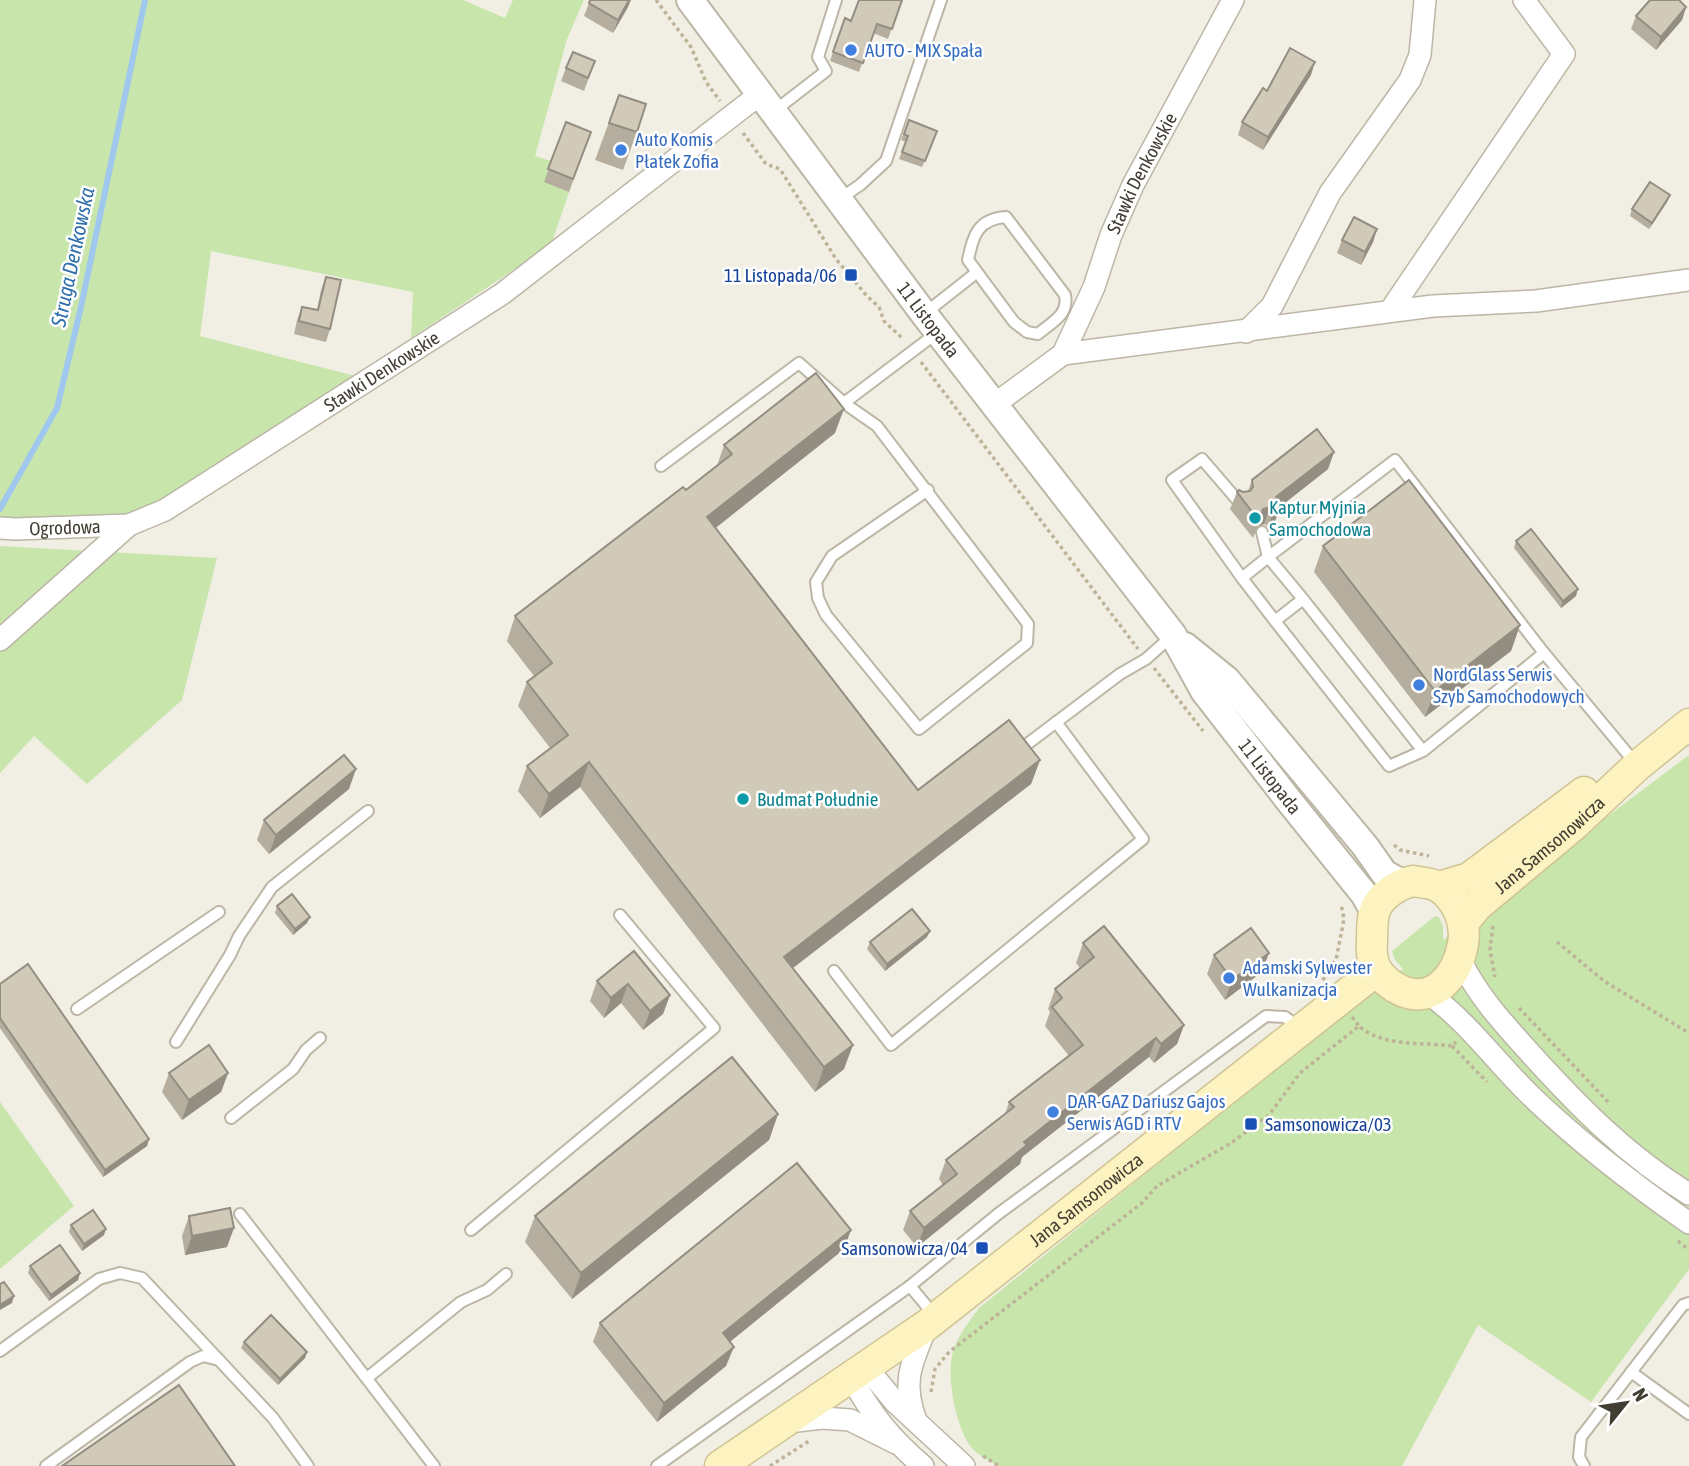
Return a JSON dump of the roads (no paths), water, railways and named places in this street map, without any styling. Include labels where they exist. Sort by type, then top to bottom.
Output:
[{"type":"main road","name":"Jana Samsonowicza","points":[[1463,923],[1477,906],[1574,825],[1637,765],[1689,724]]},
{"type":"main road","name":"Jana Samsonowicza","points":[[1439,887],[1469,878],[1587,790],[1637,765]]},
{"type":"main road","points":[[1413,881],[1439,887],[1452,901],[1463,923],[1464,938],[1460,959],[1440,988],[1429,993],[1410,995],[1394,988],[1377,970],[1371,949],[1374,912],[1388,894],[1402,883],[1413,881]]},
{"type":"main road","name":"Jana Samsonowicza","points":[[720,1466],[931,1321],[1377,970]]},
{"type":"street","name":"11 Listopada","points":[[690,0],[931,323],[1173,635],[1204,691],[1364,894],[1374,912]]},
{"type":"street","name":"Stawki Denkowskie","points":[[995,404],[1063,354],[1094,287],[1111,235],[1133,185],[1233,0]]},
{"type":"street","points":[[1245,332],[1272,306],[1330,193],[1410,80],[1420,55],[1425,0]]},
{"type":"street","points":[[1390,311],[1564,54],[1524,0]]},
{"type":"street","name":"Stawki Denkowskie","points":[[0,640],[129,525],[165,510],[502,294],[594,220],[732,118],[767,103]]},
{"type":"street","name":"Stawki Denkowskie","points":[[1063,354],[1390,311],[1536,301],[1689,280]]},
{"type":"street","name":"Ogrodowa","points":[[0,528],[129,525]]},
{"type":"street","name":"11 Listopada","points":[[1173,635],[1227,680],[1365,846],[1384,873],[1402,883]]},
{"type":"street","points":[[1460,959],[1471,984],[1493,1012],[1570,1098],[1617,1142],[1689,1194]]},
{"type":"street","points":[[1429,993],[1450,1009],[1514,1080],[1554,1118],[1602,1160],[1689,1223]]},
{"type":"street","points":[[916,1423],[907,1384],[910,1369],[931,1321]]},
{"type":"street","points":[[858,1372],[895,1402],[964,1466]]},
{"type":"street","name":"Jana Samsonowicza","points":[[858,1372],[867,1406],[896,1443],[923,1466]]},
{"type":"street","name":"Jana Samsonowicza","points":[[785,1423],[822,1418],[850,1420],[896,1443]]},
{"type":"lane","points":[[767,103],[826,71],[818,58],[836,0]]},
{"type":"lane","points":[[838,200],[860,185],[886,161],[941,0]]},
{"type":"lane","points":[[1006,217],[1065,295],[1067,304],[1062,314],[1038,334],[1027,332],[1014,321],[976,273],[968,260],[971,244],[980,227],[991,218],[1006,217]]},
{"type":"lane","points":[[844,403],[914,353],[931,323],[976,273]]},
{"type":"lane","points":[[661,466],[799,363],[844,403],[877,426],[928,490],[1028,624],[1027,643],[919,729],[826,615],[818,598],[816,582],[832,556],[928,490]]},
{"type":"lane","points":[[1240,502],[1202,459],[1172,480],[1242,578],[1389,766],[1423,751],[1544,653]]},
{"type":"lane","points":[[1242,578],[1395,460],[1544,653],[1637,765]]},
{"type":"lane","points":[[1262,532],[1269,557],[1423,751]]},
{"type":"lane","points":[[1275,621],[1303,599]]},
{"type":"lane","points":[[1022,748],[1120,674],[1146,659],[1173,635]]},
{"type":"lane","points":[[834,971],[891,1045],[1143,839],[1056,722]]},
{"type":"lane","points":[[176,1042],[239,936],[272,887],[368,811]]},
{"type":"lane","points":[[77,1009],[219,912]]},
{"type":"lane","points":[[471,1230],[714,1028],[620,915]]},
{"type":"lane","points":[[657,1466],[910,1286],[998,1214],[1266,1016],[1285,1017],[1301,1029]]},
{"type":"lane","points":[[230,1118],[292,1069],[306,1050],[320,1038]]},
{"type":"lane","points":[[240,1214],[434,1466]]},
{"type":"lane","points":[[0,1351],[99,1279],[120,1273],[142,1278],[273,1418],[308,1466]]},
{"type":"lane","points":[[367,1378],[461,1302],[487,1290],[506,1274]]},
{"type":"lane","points":[[910,1286],[931,1321]]},
{"type":"lane","points":[[1584,1466],[1579,1457],[1581,1437],[1683,1305],[1689,1303]]},
{"type":"lane","points":[[46,1466],[190,1362],[204,1356],[219,1360]]},
{"type":"lane","points":[[1631,1372],[1689,1414]]},
{"type":"waterway","name":"Struga Denkowska","points":[[0,509],[57,408],[81,307],[145,0]]},
{"type":"place","name":"AUTO - MIX Spała","points":[[851,50]]},
{"type":"place","name":"Auto Komis Płatek Zofia","points":[[621,150]]},
{"type":"place","name":"11 Listopada/06","points":[[851,275]]},
{"type":"place","name":"Kaptur Myjnia Samochodowa","points":[[1255,518]]},
{"type":"place","name":"NordGlass Serwis Szyb Samochodowych","points":[[1419,685]]},
{"type":"place","name":"Budmat Południe","points":[[743,799]]},
{"type":"place","name":"Adamski Sylwester Wulkanizacja","points":[[1229,978]]},
{"type":"place","name":"DAR-GAZ Dariusz Gajos Serwis AGD i RTV","points":[[1053,1112]]},
{"type":"place","name":"Samsonowicza/03","points":[[1251,1124]]},
{"type":"place","name":"Samsonowicza/04","points":[[982,1248]]}]
